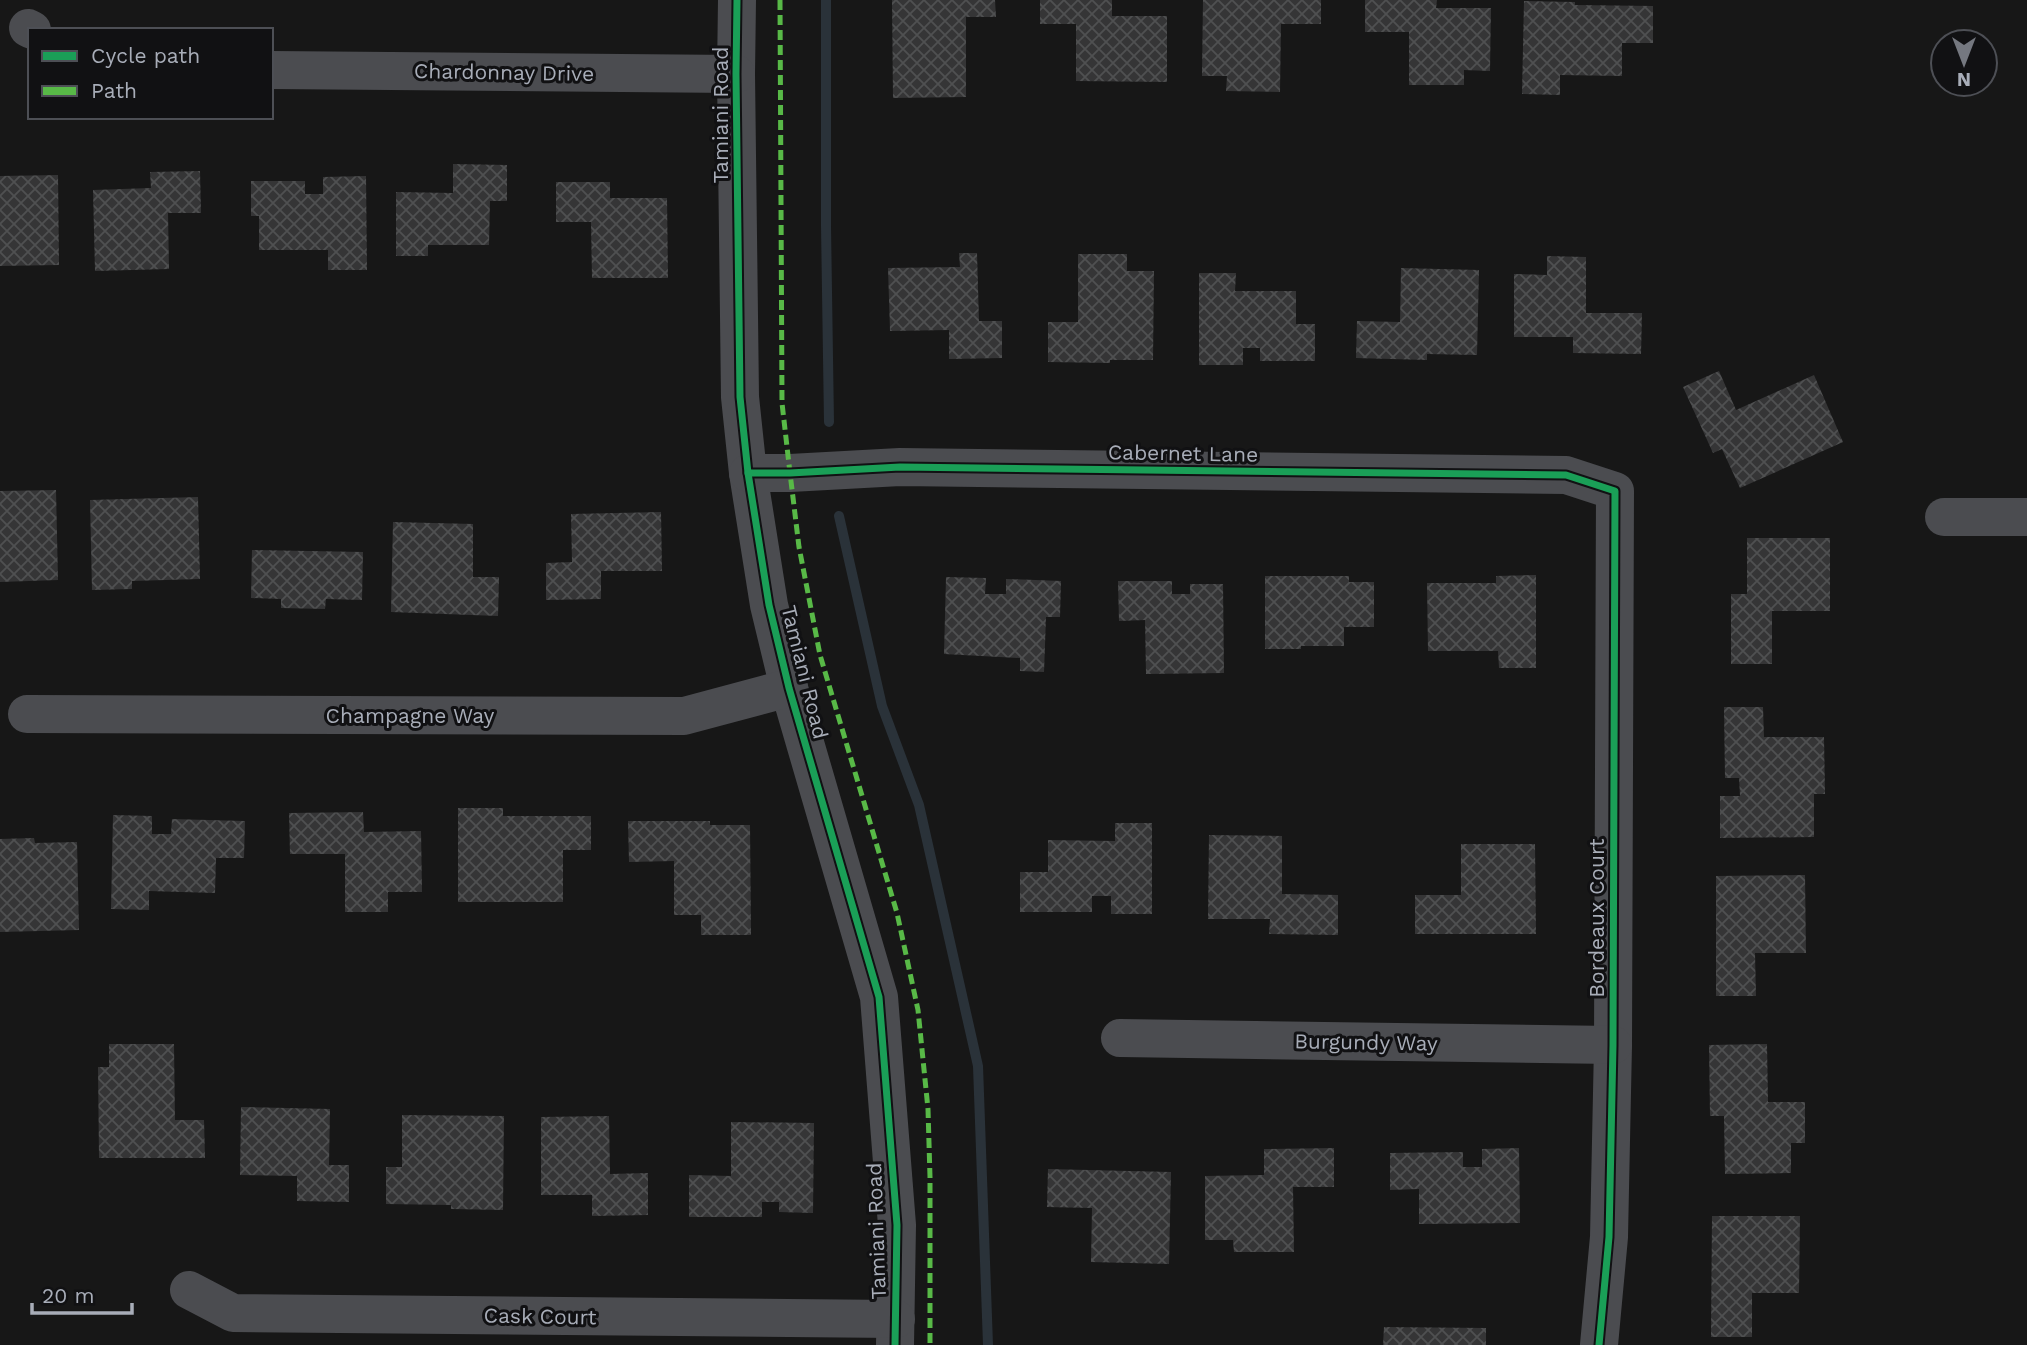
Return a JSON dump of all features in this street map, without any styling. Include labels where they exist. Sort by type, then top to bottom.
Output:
[{"type":"street","name":"Tamiani Road","points":[[737,0],[740,397],[747,473],[769,605],[789,688],[879,998],[897,1225],[895,1332]]},
{"type":"street","name":"Chardonnay Drive","points":[[273,70],[736,74]]},
{"type":"street","name":"Cabernet Lane","points":[[747,473],[900,467],[1566,475],[1615,491]]},
{"type":"street","name":"Bordeaux Court","points":[[1599,1345],[1609,1237],[1613,1045],[1615,491]]},
{"type":"street","points":[[1944,517],[2027,517]]},
{"type":"street","name":"Champagne Way","points":[[27,714],[684,716],[789,688]]},
{"type":"street","name":"Burgundy Way","points":[[1120,1038],[1613,1045]]},
{"type":"street","name":"Cask Court","points":[[189,1290],[233,1312],[895,1332]]},
{"type":"building","points":[[892,0],[995,0],[996,17],[966,17],[966,97],[893,98]]},
{"type":"building","points":[[1040,0],[1112,0],[1112,16],[1167,16],[1167,82],[1076,81],[1076,24],[1040,24]]},
{"type":"building","points":[[1203,0],[1321,0],[1321,24],[1281,24],[1280,92],[1226,91],[1227,76],[1202,76]]},
{"type":"building","points":[[1365,0],[1437,0],[1436,8],[1491,8],[1490,71],[1464,70],[1464,85],[1409,85],[1409,32],[1365,32]]},
{"type":"building","points":[[1524,1],[1653,6],[1653,43],[1622,43],[1622,76],[1560,75],[1560,95],[1522,94]]},
{"type":"building","points":[[453,164],[507,165],[507,201],[490,201],[489,245],[428,245],[428,256],[396,256],[396,192],[453,193]]},
{"type":"building","points":[[200,171],[201,213],[168,213],[169,269],[95,271],[93,190],[151,188],[150,172]]},
{"type":"building","points":[[58,175],[59,265],[0,266],[0,176]]},
{"type":"building","points":[[366,176],[367,270],[328,270],[328,250],[259,250],[259,216],[251,216],[251,181],[305,181],[305,194],[323,194],[323,177]]},
{"type":"building","points":[[556,182],[610,182],[610,198],[667,198],[668,278],[592,278],[591,222],[556,222]]},
{"type":"building","points":[[959,253],[977,253],[979,321],[1002,321],[1002,358],[949,359],[949,330],[890,331],[888,268],[960,267]]},
{"type":"building","points":[[1078,254],[1127,254],[1127,271],[1154,271],[1153,360],[1110,360],[1110,363],[1048,362],[1048,322],[1078,322]]},
{"type":"building","points":[[1547,256],[1586,257],[1586,313],[1642,313],[1641,354],[1573,353],[1573,337],[1514,337],[1514,274],[1547,275]]},
{"type":"building","points":[[1401,268],[1479,270],[1477,355],[1427,354],[1427,360],[1356,358],[1357,321],[1400,322]]},
{"type":"building","points":[[1199,273],[1236,273],[1235,291],[1296,291],[1296,324],[1315,324],[1315,361],[1260,361],[1260,348],[1243,348],[1243,365],[1199,365]]},
{"type":"building","points":[[1719,371],[1736,410],[1814,375],[1843,442],[1740,488],[1722,449],[1713,453],[1683,387]]},
{"type":"building","points":[[56,490],[58,580],[0,582],[0,491]]},
{"type":"building","points":[[198,497],[200,579],[132,581],[132,589],[92,590],[90,500]]},
{"type":"building","points":[[661,512],[662,571],[601,571],[601,599],[546,600],[546,563],[572,562],[571,514]]},
{"type":"building","points":[[393,522],[473,524],[473,577],[499,577],[498,616],[391,612]]},
{"type":"building","points":[[1747,538],[1830,538],[1830,611],[1772,611],[1772,664],[1731,664],[1731,594],[1747,594]]},
{"type":"building","points":[[252,550],[363,552],[362,600],[326,599],[325,609],[281,608],[281,599],[251,598]]},
{"type":"building","points":[[1536,575],[1536,668],[1499,668],[1498,651],[1428,651],[1427,583],[1496,583],[1496,576]]},
{"type":"building","points":[[1265,576],[1349,576],[1349,582],[1374,582],[1374,627],[1344,627],[1344,646],[1265,649]]},
{"type":"building","points":[[946,577],[986,578],[985,594],[1006,594],[1006,579],[1061,581],[1060,617],[1046,617],[1044,672],[1020,671],[1020,658],[944,654]]},
{"type":"building","points":[[1118,581],[1172,581],[1172,594],[1190,594],[1190,584],[1223,584],[1224,673],[1146,674],[1145,620],[1119,621]]},
{"type":"building","points":[[1724,707],[1763,707],[1764,737],[1824,737],[1825,794],[1814,794],[1814,837],[1720,838],[1720,796],[1740,796],[1739,778],[1725,778]]},
{"type":"building","points":[[458,808],[503,808],[503,816],[591,816],[591,850],[563,850],[563,902],[458,902]]},
{"type":"building","points":[[363,812],[364,832],[421,831],[422,892],[388,892],[388,912],[345,912],[345,854],[290,854],[289,813]]},
{"type":"building","points":[[113,815],[152,816],[152,834],[171,834],[172,819],[245,821],[244,858],[216,858],[215,893],[149,891],[149,910],[111,909]]},
{"type":"building","points":[[628,821],[710,821],[710,825],[750,825],[751,935],[701,935],[701,915],[674,915],[674,861],[629,862]]},
{"type":"building","points":[[1115,823],[1152,823],[1152,914],[1111,914],[1111,896],[1092,896],[1092,912],[1020,912],[1020,872],[1048,872],[1048,840],[1115,841]]},
{"type":"building","points":[[1209,835],[1282,836],[1282,894],[1338,895],[1338,935],[1269,934],[1270,919],[1208,919]]},
{"type":"building","points":[[34,838],[35,843],[77,842],[79,930],[0,932],[0,839]]},
{"type":"building","points":[[1461,844],[1535,844],[1536,934],[1415,934],[1415,895],[1461,895]]},
{"type":"building","points":[[1805,875],[1806,953],[1755,953],[1756,996],[1716,996],[1716,876]]},
{"type":"building","points":[[109,1044],[174,1044],[175,1120],[204,1120],[205,1158],[99,1158],[98,1067],[109,1067]]},
{"type":"building","points":[[1767,1044],[1768,1102],[1805,1102],[1805,1143],[1791,1143],[1791,1173],[1725,1174],[1724,1116],[1710,1116],[1709,1045]]},
{"type":"building","points":[[241,1107],[330,1109],[329,1165],[349,1165],[349,1202],[297,1201],[297,1176],[240,1175]]},
{"type":"building","points":[[402,1115],[504,1116],[503,1210],[451,1209],[451,1205],[386,1204],[386,1167],[402,1167]]},
{"type":"building","points":[[609,1116],[610,1174],[648,1173],[648,1215],[592,1216],[592,1195],[541,1195],[541,1117]]},
{"type":"building","points":[[731,1122],[814,1123],[813,1213],[779,1212],[779,1202],[762,1202],[762,1217],[689,1217],[689,1175],[731,1176]]},
{"type":"building","points":[[1334,1148],[1334,1187],[1293,1187],[1294,1252],[1234,1252],[1233,1240],[1205,1240],[1205,1176],[1264,1175],[1264,1149]]},
{"type":"building","points":[[1519,1148],[1520,1223],[1419,1224],[1419,1189],[1390,1190],[1390,1153],[1463,1152],[1463,1167],[1482,1167],[1482,1149]]},
{"type":"building","points":[[1048,1169],[1171,1172],[1169,1264],[1091,1262],[1092,1208],[1047,1207]]},
{"type":"building","points":[[1712,1216],[1800,1216],[1799,1293],[1752,1293],[1752,1337],[1711,1337]]},
{"type":"building","points":[[1384,1327],[1486,1328],[1486,1345],[1383,1345]]},
{"type":"waterway","points":[[826,0],[829,422]]},
{"type":"waterway","points":[[839,516],[882,706],[919,805],[978,1066],[988,1345]]},
{"type":"marked path","points":[[780,0],[782,403],[799,547],[820,655],[897,913],[918,1010],[928,1109],[930,1345]]},
{"type":"cycle path","points":[[737,0],[740,397],[748,473],[769,605],[789,688],[879,997],[897,1225],[895,1345]]},
{"type":"cycle path","points":[[748,473],[900,467],[1566,475],[1615,491],[1613,1045],[1609,1237],[1599,1345]]}]
